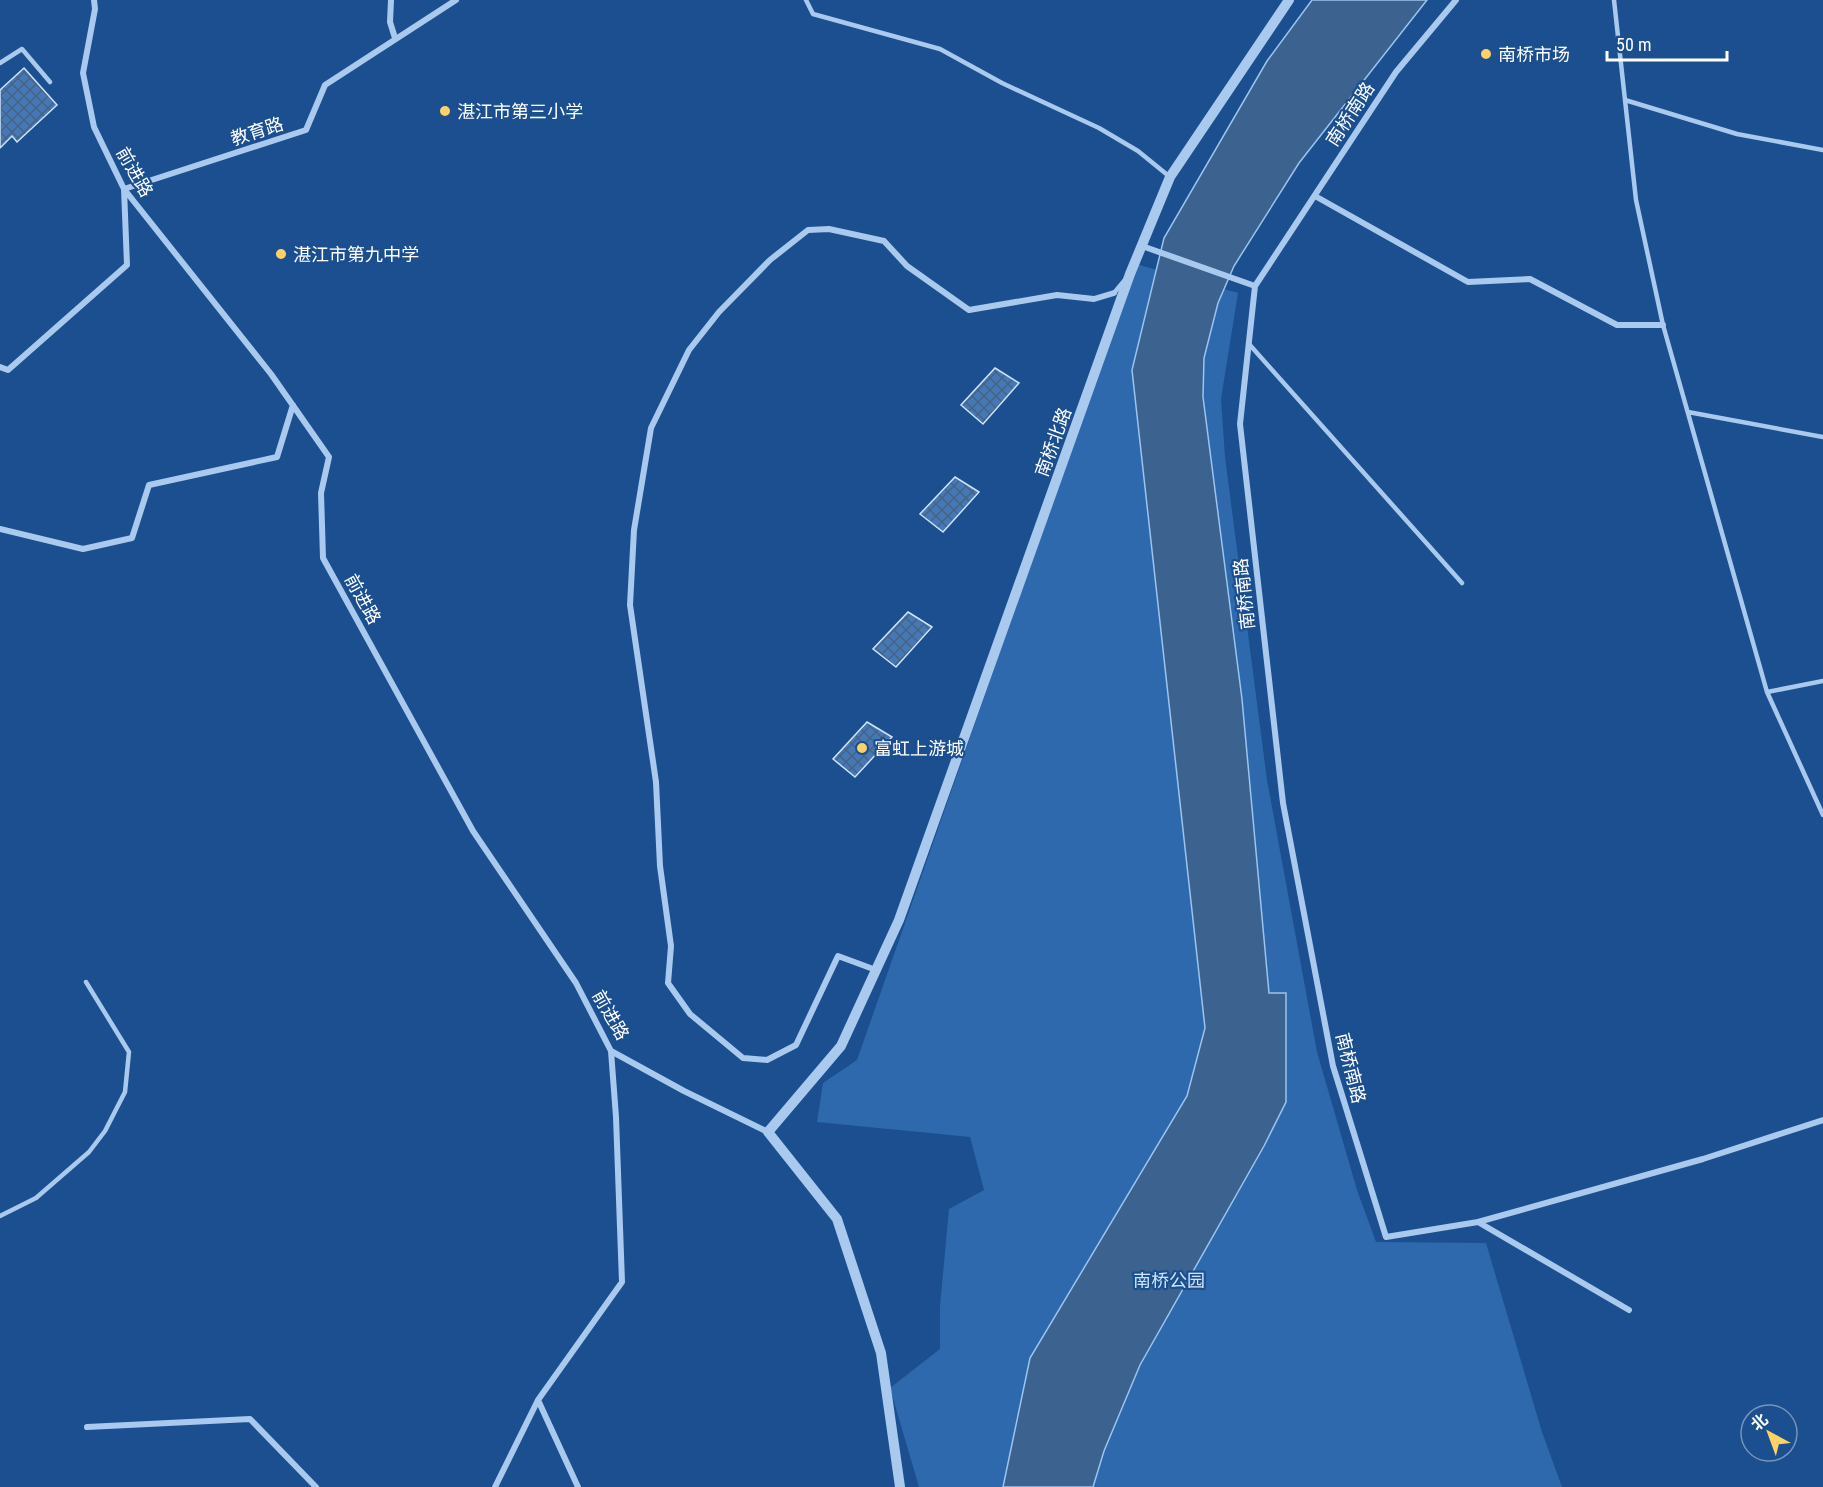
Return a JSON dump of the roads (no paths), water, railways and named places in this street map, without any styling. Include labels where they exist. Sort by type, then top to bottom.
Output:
[{"type":"street","name":"前进路","points":[[94,0],[95,9],[83,73],[94,127],[124,189],[293,405],[329,457],[321,493],[323,558],[473,831],[576,983],[611,1051],[684,1091],[768,1132]]},
{"type":"street","points":[[391,0],[390,22],[395,38]]},
{"type":"street","name":"教育路","points":[[124,189],[306,130],[325,85],[456,0]]},
{"type":"street","name":"南桥北路","points":[[768,1132],[841,1046],[899,920],[1130,274],[1170,177],[1289,0]]},
{"type":"street","name":"南桥南路","points":[[1456,0],[1396,72],[1255,286],[1247,342],[1240,424],[1283,803],[1333,1066],[1386,1236],[1478,1222]]},
{"type":"street","points":[[0,367],[8,370],[127,265],[124,189]]},
{"type":"street","points":[[1315,196],[1468,282],[1530,279],[1617,325],[1663,325]]},
{"type":"street","points":[[876,970],[838,956],[796,1045],[767,1060],[743,1058],[690,1014],[668,983],[671,946],[660,866],[656,782],[630,605],[634,530],[651,429],[689,350],[713,320],[770,260],[808,230],[829,229],[884,241],[907,266],[969,310],[1057,296],[1094,299],[1114,293]]},
{"type":"street","points":[[1142,246],[1255,286]]},
{"type":"street","points":[[0,530],[83,549],[132,538],[149,485],[277,458],[293,405]]},
{"type":"street","points":[[495,1487],[538,1400],[622,1282],[616,1117],[611,1051]]},
{"type":"street","points":[[1478,1222],[1703,1159],[1823,1120]]},
{"type":"street","points":[[768,1132],[837,1219],[881,1353],[900,1487]]},
{"type":"street","points":[[1478,1222],[1629,1310]]},
{"type":"street","points":[[538,1400],[578,1487]]},
{"type":"street","points":[[87,1427],[250,1419],[316,1487]]},
{"type":"lane","points":[[806,0],[813,14],[940,49],[1002,83],[1099,128],[1138,151],[1170,177]]},
{"type":"lane","points":[[1614,0],[1636,200],[1663,325],[1767,692],[1823,815]]},
{"type":"lane","points":[[0,63],[22,49],[50,82]]},
{"type":"lane","points":[[1625,100],[1737,134],[1823,150]]},
{"type":"lane","points":[[1114,293],[1130,274]]},
{"type":"lane","points":[[1247,342],[1462,583]]},
{"type":"lane","points":[[1688,412],[1823,437]]},
{"type":"lane","points":[[1767,692],[1823,681]]},
{"type":"lane","points":[[0,1216],[36,1198],[89,1152],[105,1131],[125,1092],[129,1052],[86,982]]},
{"type":"place","name":"南桥市场","points":[[1486,54]]},
{"type":"place","name":"湛江市第三小学","points":[[445,111]]},
{"type":"place","name":"湛江市第九中学","points":[[281,254]]},
{"type":"place","name":"富虹上游城","points":[[862,748]]},
{"type":"park label","name":"南桥公园","points":[[1169,1280]]}]
